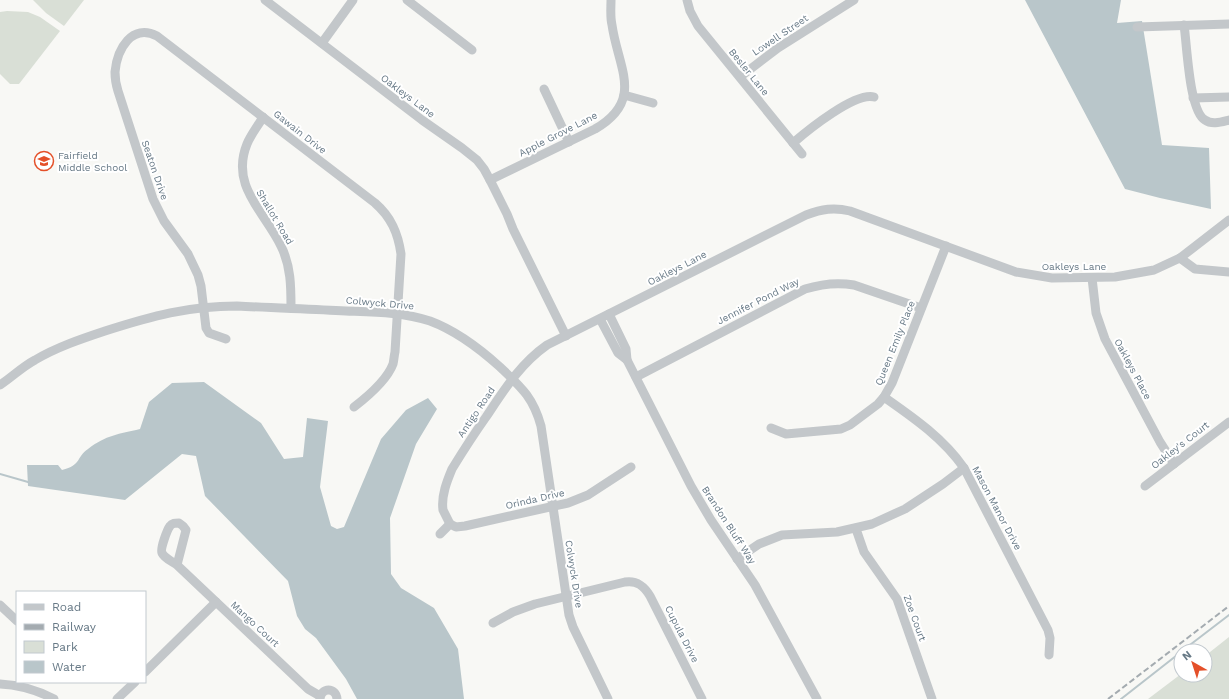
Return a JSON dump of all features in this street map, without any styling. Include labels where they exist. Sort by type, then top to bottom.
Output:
[{"type":"street","name":"Oakleys Lane","points":[[266,0],[428,125],[471,155],[484,169],[566,336],[806,215],[827,208],[850,211],[1002,267],[1029,275],[1052,278],[1115,277],[1145,272],[1163,267],[1180,258],[1229,220]]},
{"type":"street","points":[[322,43],[353,0]]},
{"type":"street","points":[[407,0],[472,50]]},
{"type":"street","name":"Apple Grove Lane","points":[[490,180],[606,123],[618,109],[624,95],[624,79],[612,24],[611,0]]},
{"type":"street","name":"Besler Lane","points":[[687,0],[690,11],[698,26],[802,154]]},
{"type":"street","name":"Lowell Street","points":[[740,77],[778,48],[854,0]]},
{"type":"street","points":[[1137,27],[1229,24]]},
{"type":"street","points":[[1184,25],[1193,98],[1197,111],[1203,119],[1211,122],[1229,120]]},
{"type":"street","name":"Gawain Drive","points":[[119,55],[131,36],[143,32],[157,36],[375,203],[388,216],[397,232],[401,254],[395,352],[393,363],[389,371],[369,395],[354,407]]},
{"type":"street","name":"Seaton Drive","points":[[119,55],[115,72],[116,85],[147,185],[164,221],[194,264],[201,286],[205,325],[209,333],[226,339]]},
{"type":"street","points":[[544,90],[569,142]]},
{"type":"street","points":[[624,95],[653,103]]},
{"type":"street","points":[[793,143],[822,121],[851,102],[868,96],[874,97]]},
{"type":"street","points":[[1193,98],[1229,97]]},
{"type":"street","name":"Shallot Road","points":[[263,118],[247,145],[243,164],[244,180],[249,196],[274,233],[286,259],[291,283],[291,308]]},
{"type":"street","name":"Queen Emily Place","points":[[771,428],[786,434],[841,429],[850,425],[878,404],[892,383],[946,246]]},
{"type":"street","points":[[1180,258],[1195,270],[1229,272]]},
{"type":"street","name":"Oakleys Place","points":[[1092,278],[1096,313],[1105,339],[1160,442],[1174,464]]},
{"type":"street","name":"Jennifer Pond Way","points":[[636,377],[805,289],[814,286],[844,283],[854,285],[921,308]]},
{"type":"street","name":"Colwyck Drive","points":[[0,385],[34,360],[74,341],[151,316],[203,308],[237,306],[384,312],[429,321],[461,336],[476,346],[525,392],[538,414],[566,596],[573,627],[608,699]]},
{"type":"street","name":"Brandon Bluff Way","points":[[609,314],[626,349],[627,360],[691,486],[711,520],[755,585],[817,699]]},
{"type":"street","name":"Brandon Bluff Way","points":[[600,319],[618,353],[627,360]]},
{"type":"street","name":"Antigo Road","points":[[450,524],[444,510],[443,499],[447,480],[458,458],[522,366],[535,353],[547,345],[566,336]]},
{"type":"street","name":"Mason Manor Drive","points":[[884,397],[921,423],[943,443],[964,468],[1048,630],[1050,638],[1049,655]]},
{"type":"street","name":"Oakley's Court","points":[[1145,486],[1229,422]]},
{"type":"street","name":"Orinda Drive","points":[[450,524],[456,527],[464,526],[568,503],[588,494],[631,468]]},
{"type":"street","points":[[737,559],[759,544],[782,535],[837,532],[856,529],[879,522],[905,509],[964,468]]},
{"type":"street","points":[[440,534],[450,524]]},
{"type":"street","name":"Zoe Court","points":[[856,529],[864,552],[897,599],[932,699]]},
{"type":"street","name":"Mango Court","points":[[177,565],[308,689],[320,698],[322,692],[325,690],[330,690],[334,692],[337,699]]},
{"type":"street","name":"Cupula Drive","points":[[566,596],[625,582],[637,583],[645,588],[702,699]]},
{"type":"street","points":[[493,623],[525,607],[566,596]]},
{"type":"street","points":[[146,671],[216,602]]},
{"type":"street","points":[[0,605],[16,620]]},
{"type":"street","points":[[118,699],[134,683]]},
{"type":"street","points":[[0,684],[33,686],[54,699]]},
{"type":"green space","points":[[33,0],[84,0],[64,26],[46,13]]},
{"type":"green space","points":[[0,12],[28,12],[40,17],[60,31],[19,84],[10,84],[0,74]]},
{"type":"green space","points":[[1229,637],[1229,699],[1148,699],[1173,680],[1173,683],[1213,683],[1213,650]]},
{"type":"water","points":[[1025,0],[1121,0],[1117,23],[1142,21],[1162,145],[1209,148],[1211,209],[1125,189]]},
{"type":"water","points":[[204,382],[261,423],[284,459],[303,457],[307,418],[328,421],[320,487],[331,526],[337,529],[344,527],[381,439],[406,410],[428,398],[437,409],[416,444],[390,518],[391,574],[401,588],[434,608],[458,649],[464,699],[357,699],[346,679],[316,638],[305,629],[297,616],[288,581],[205,496],[196,456],[182,454],[125,500],[28,486],[27,465],[58,465],[62,470],[73,466],[84,452],[95,444],[113,436],[140,429],[149,402],[172,383]]},
{"type":"waterway","points":[[0,474],[28,482]]},
{"type":"waterway","points":[[1192,643],[1229,615]]},
{"type":"waterway","points":[[1121,699],[1173,658]]},
{"type":"railway","points":[[1108,699],[1229,606]]},
{"type":"place","name":"Fairfield Middle School","points":[[44,161]]}]
